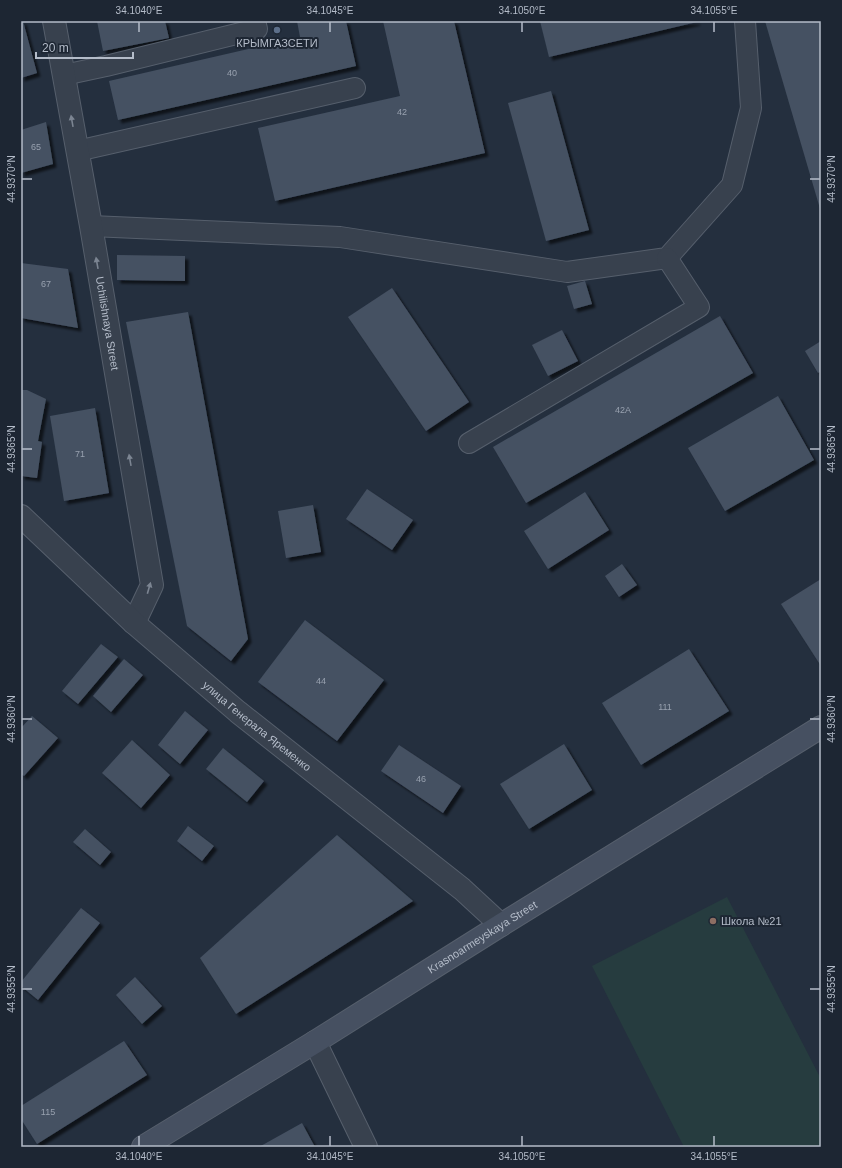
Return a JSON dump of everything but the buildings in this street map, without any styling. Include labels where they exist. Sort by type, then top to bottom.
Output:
[{"type":"main road","name":"Krasnoarmeyskaya Street","points":[[143,1147],[316,1042],[502,924],[821,727]]},
{"type":"street","name":"Uchilishnaya Street","points":[[54,21],[91,226],[152,585],[134,623]]},
{"type":"street","name":"улица Генерала Яременко","points":[[21,516],[134,623],[238,712],[462,889],[502,924]]},
{"type":"street","points":[[316,1042],[366,1147]]},
{"type":"lane","points":[[64,74],[106,66],[257,29],[255,21]]},
{"type":"lane","points":[[91,226],[340,236],[568,272],[667,258],[732,185],[751,108],[745,21]]},
{"type":"lane","points":[[77,151],[355,88]]},
{"type":"lane","points":[[469,443],[699,307],[667,258]]},
{"type":"green space","points":[[727,897],[821,1079],[821,1147],[684,1147],[592,966]]},
{"type":"place","name":"КРЫМГАЗСЕТИ","points":[[277,30]]},
{"type":"place","name":"Школа №21","points":[[713,921]]}]
